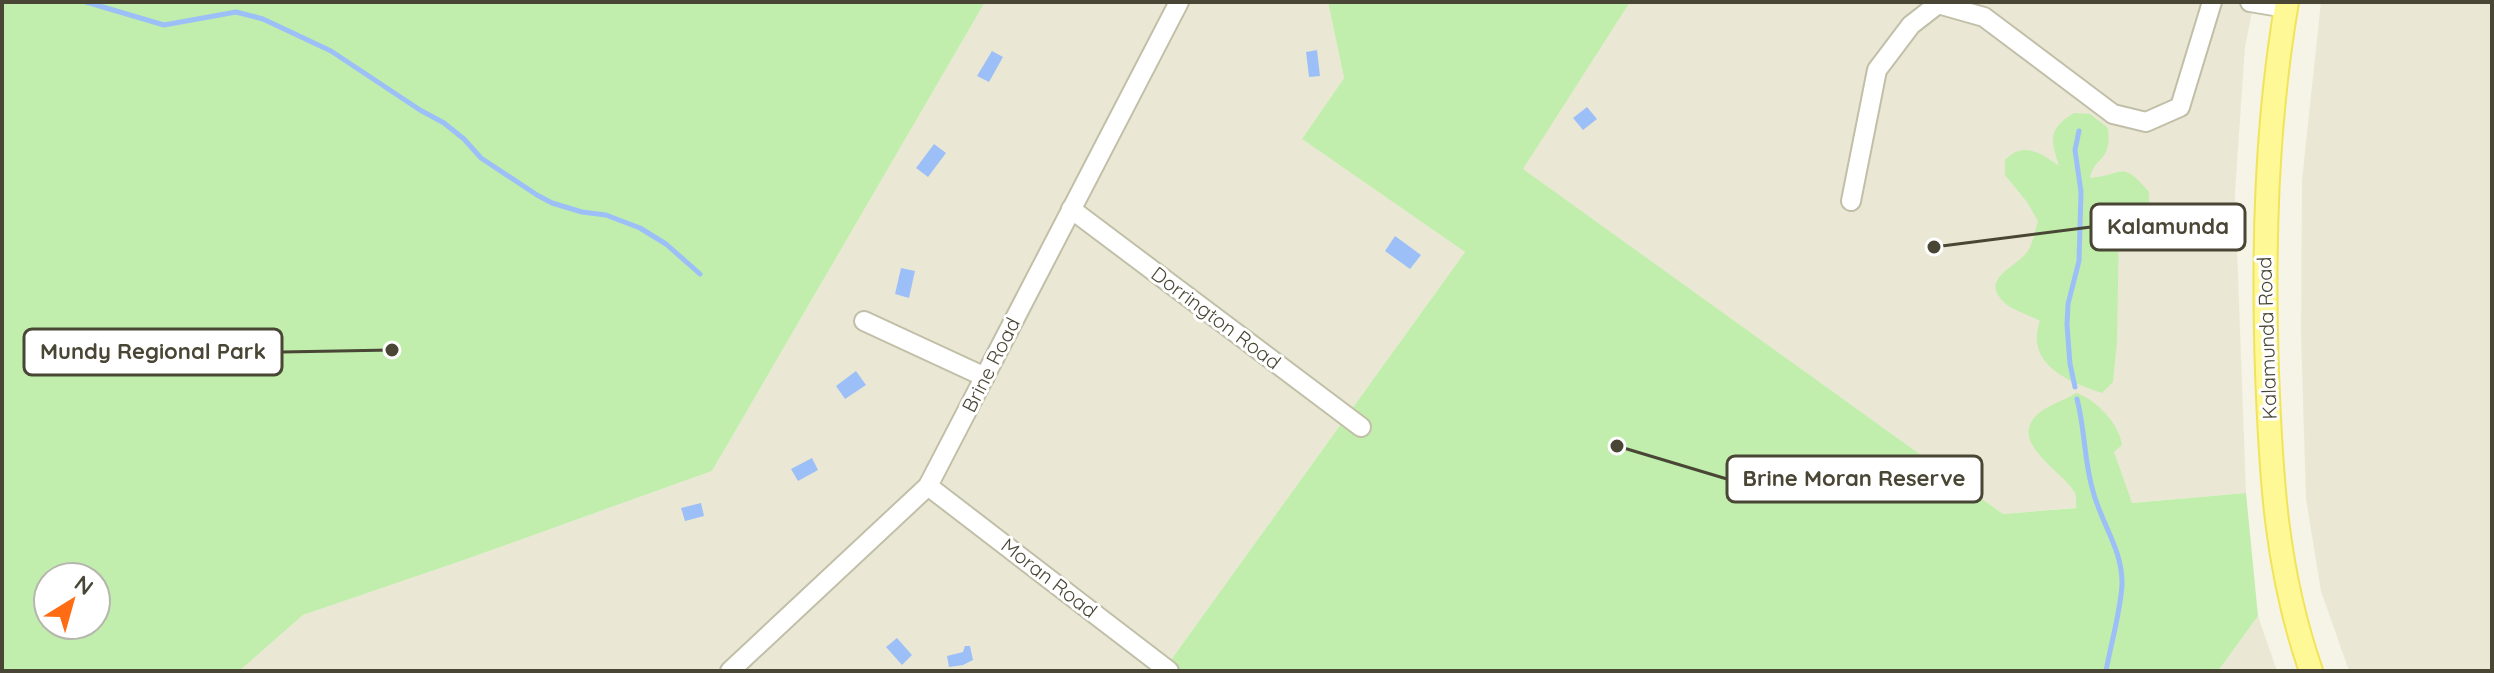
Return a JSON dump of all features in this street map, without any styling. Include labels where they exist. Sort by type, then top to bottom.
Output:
[{"type":"main road","name":"Kalamunda Road","points":[[2286,5],[2266,181],[2264,249],[2271,475],[2279,548],[2311,671]]},
{"type":"street","name":"Brine Road","points":[[730,671],[928,486],[1179,2]]},
{"type":"street","points":[[1851,201],[1877,70],[1911,25],[1938,4],[1984,17],[2113,114],[2146,122],[2180,107],[2212,2]]},
{"type":"street","points":[[2250,2],[2286,5]]},
{"type":"street","name":"Dorrington Road","points":[[1071,209],[1361,427]]},
{"type":"street","points":[[864,321],[985,377]]},
{"type":"street","name":"Moran Road","points":[[928,486],[1169,671]]},
{"type":"shaded area","points":[[985,2],[1328,2],[1344,78],[1302,139],[1465,252],[1163,671],[239,671],[303,615],[712,471]]},
{"type":"shaded area","points":[[1630,2],[2254,2],[2245,47],[2235,192],[2246,493],[2003,514],[1522,169]]},
{"type":"shaded area","points":[[2321,2],[2492,2],[2492,671],[2349,671],[2321,591],[2306,499],[2301,335],[2302,180]]},
{"type":"shaded area","points":[[2258,616],[2277,671],[2218,671]]},
{"type":"green space","points":[[2,2],[985,2],[712,471],[303,615],[239,671],[2,671]]},
{"type":"green space","points":[[1328,2],[1630,2],[1523,169],[2003,514],[2076,508],[2074,492],[2039,455],[2029,435],[2030,424],[2038,414],[2076,393],[2099,407],[2117,429],[2122,445],[2114,452],[2132,503],[2246,493],[2258,616],[2218,671],[1163,671],[1465,252],[1302,139],[1344,78]]},
{"type":"green space","points":[[2074,113],[2090,114],[2108,128],[2108,147],[2090,178],[2127,172],[2149,192],[2149,205],[2139,218],[2119,223],[2117,342],[2113,382],[2102,393],[2077,384],[2053,369],[2038,349],[2040,321],[2006,304],[1996,288],[2002,274],[2028,251],[2038,221],[2005,175],[2005,160],[2012,154],[2026,150],[2039,153],[2059,166],[2053,136],[2059,124]]},
{"type":"water","points":[[1317,50],[1320,76],[1309,77],[1306,52]]},
{"type":"water","points":[[992,51],[1003,57],[989,82],[977,76]]},
{"type":"water","points":[[1587,107],[1597,119],[1583,130],[1573,118]]},
{"type":"water","points":[[934,144],[946,153],[928,177],[916,168]]},
{"type":"water","points":[[1395,236],[1421,255],[1410,269],[1385,251]]},
{"type":"water","points":[[901,268],[915,271],[909,298],[895,294]]},
{"type":"water","points":[[856,371],[866,385],[845,399],[836,386]]},
{"type":"water","points":[[812,458],[818,470],[798,481],[791,469]]},
{"type":"water","points":[[701,503],[704,516],[685,521],[681,508]]},
{"type":"water","points":[[897,638],[912,655],[902,665],[886,647]]},
{"type":"water","points":[[965,646],[970,646],[973,660],[949,667],[947,656],[963,652]]},
{"type":"waterway","points":[[86,2],[164,25],[236,12],[263,19],[331,51],[444,123],[481,158],[537,195],[552,203],[606,215],[640,228],[666,244],[700,274]]},
{"type":"waterway","points":[[2075,387],[2067,325],[2068,304],[2079,261],[2081,192],[2075,150],[2079,131]]},
{"type":"waterway","points":[[2077,399],[2090,480],[2121,572],[2119,607],[2106,671]]},
{"type":"place","name":"Kalamunda","points":[[1934,247]]},
{"type":"place","name":"Mundy Regional Park","points":[[392,350]]},
{"type":"place","name":"Brine Moran Reserve","points":[[1617,446]]}]
